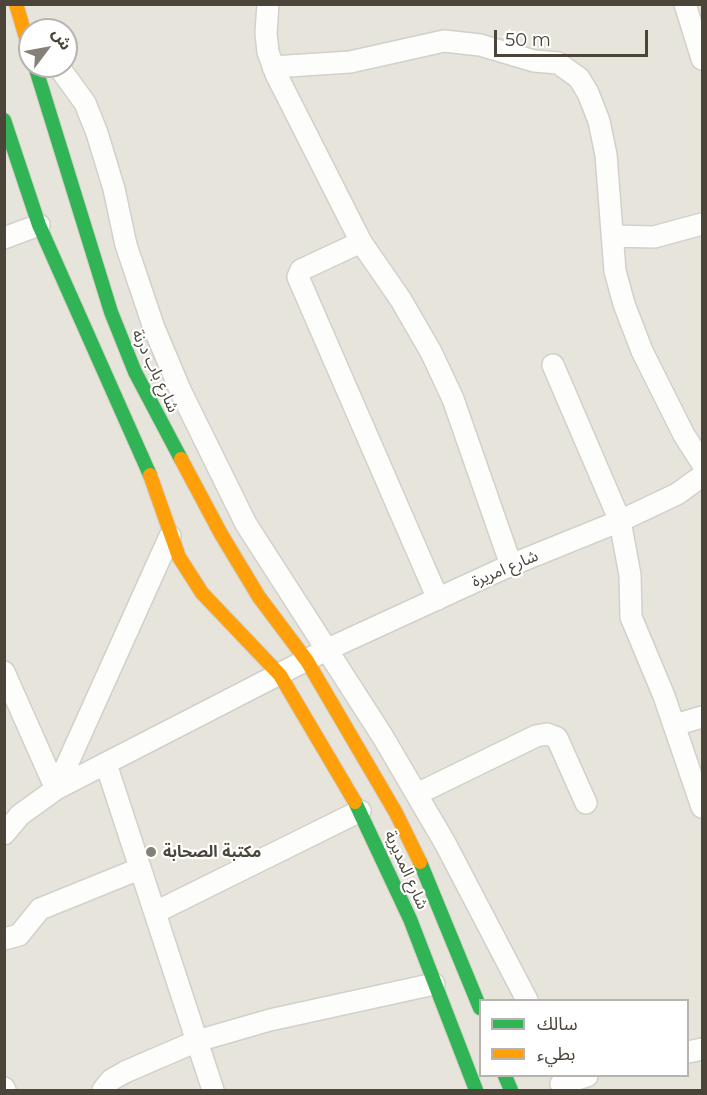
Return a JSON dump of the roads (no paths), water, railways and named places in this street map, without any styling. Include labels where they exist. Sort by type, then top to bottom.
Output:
[{"type":"main road","name":"شارع باب درنة","points":[[39,78],[111,312],[135,372],[221,534],[259,597],[307,662]]},
{"type":"main road","points":[[4,120],[39,225],[79,321],[156,488],[170,536],[189,575],[202,593],[280,675]]},
{"type":"main road","name":"شارع المديرية","points":[[307,662],[396,813],[430,884],[479,1006]]},
{"type":"main road","name":"شارع المديرية","points":[[280,675],[360,811],[410,919],[476,1090]]},
{"type":"street","points":[[268,4],[266,33],[273,67],[361,242],[401,300],[431,352],[453,399],[511,565]]},
{"type":"street","points":[[685,4],[702,59]]},
{"type":"street","points":[[273,67],[350,62],[444,41],[480,45],[534,61],[558,63],[579,78],[588,93],[599,121],[606,155],[615,271],[624,304],[642,351],[684,435],[702,463]]},
{"type":"street","points":[[67,78],[85,103],[97,133],[114,189],[126,245],[154,328],[181,393],[246,524],[417,794],[526,999]]},
{"type":"street","points":[[612,236],[654,237],[702,224]]},
{"type":"street","points":[[4,238],[39,225]]},
{"type":"street","points":[[361,242],[301,270],[298,277],[438,598]]},
{"type":"street","points":[[553,365],[620,521],[630,575],[631,617],[675,724],[702,807]]},
{"type":"street","name":"شارع امريرة","points":[[4,834],[20,815],[56,789],[307,662],[326,650],[511,565],[620,521],[677,494],[702,476]]},
{"type":"street","points":[[56,789],[170,536]]},
{"type":"street","points":[[4,672],[56,789]]},
{"type":"street","points":[[675,724],[702,717]]},
{"type":"street","points":[[417,794],[536,736],[547,734],[557,738],[586,803]]},
{"type":"street","points":[[106,764],[213,1090]]},
{"type":"street","points":[[156,912],[360,811]]},
{"type":"street","points":[[4,939],[19,935],[40,909],[139,869]]},
{"type":"street","points":[[103,1090],[111,1080],[124,1072],[197,1041],[270,1020],[434,984]]},
{"type":"street","points":[[560,1083],[583,1077]]},
{"type":"place","name":"مكتبة الصحابة","points":[[151,852]]}]
